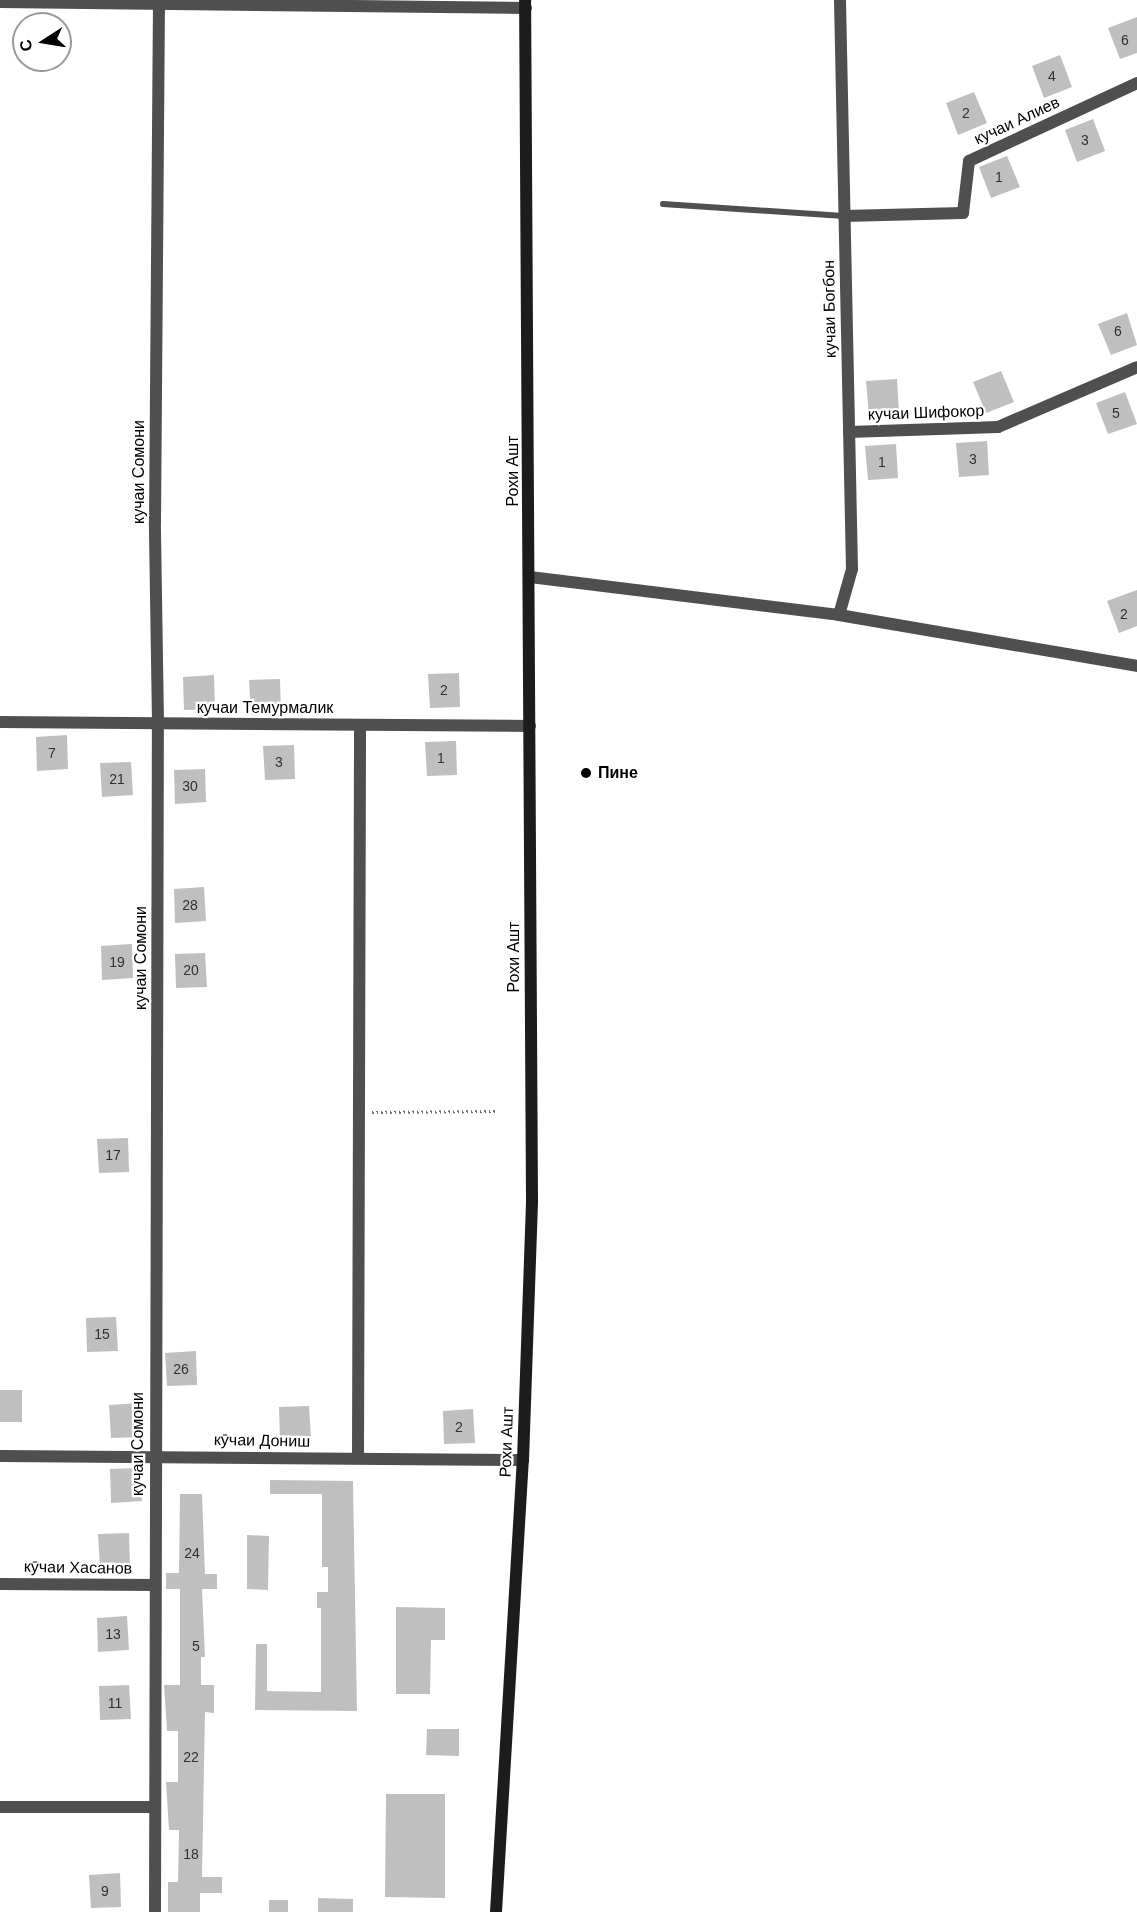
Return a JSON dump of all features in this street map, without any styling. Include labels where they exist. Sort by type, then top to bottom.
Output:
[{"type":"main road","name":"Рохи Ашт","points":[[496,1912],[523,1460],[532,1201],[526,4]]},
{"type":"street","name":"кучаи Богбон","points":[[839,615],[852,569],[840,0]]},
{"type":"street","points":[[0,2],[526,4]]},
{"type":"street","name":"кучаи Сомони","points":[[155,1912],[154,1456],[158,723],[154,522],[159,4]]},
{"type":"street","name":"кучаи Алиев","points":[[844,216],[963,213],[969,161],[1137,83]]},
{"type":"street","name":"кучаи Шифокор","points":[[849,432],[998,427],[1137,367]]},
{"type":"street","points":[[530,577],[839,615],[1137,666]]},
{"type":"street","points":[[1120,664],[1137,656]]},
{"type":"street","name":"кучаи Темурмалик","points":[[0,722],[530,726]]},
{"type":"street","points":[[358,1458],[360,725]]},
{"type":"street","name":"кӯчаи Дониш","points":[[0,1456],[523,1460]]},
{"type":"street","name":"кӯчаи Хасанов","points":[[0,1584],[155,1586]]},
{"type":"street","points":[[0,1807],[154,1807]]},
{"type":"lane","points":[[663,204],[844,216]]},
{"type":"path","points":[[359,1112],[497,1111]]},
{"type":"building","points":[[1137,17],[1137,53],[1120,59],[1108,28]]},
{"type":"building","points":[[1060,55],[1072,87],[1044,98],[1032,66]]},
{"type":"building","points":[[974,92],[987,123],[958,135],[946,103]]},
{"type":"building","points":[[1093,119],[1105,151],[1077,162],[1065,130]]},
{"type":"building","points":[[1007,156],[1020,187],[991,198],[979,167]]},
{"type":"building","points":[[1127,313],[1137,345],[1111,355],[1098,324]]},
{"type":"building","points":[[1001,371],[1014,402],[986,413],[973,382]]},
{"type":"building","points":[[897,379],[899,413],[869,415],[866,381]]},
{"type":"building","points":[[1125,392],[1137,424],[1108,434],[1096,403]]},
{"type":"building","points":[[987,441],[989,475],[959,477],[956,443]]},
{"type":"building","points":[[896,444],[898,478],[868,480],[865,446]]},
{"type":"building","points":[[1137,590],[1137,626],[1119,633],[1107,601]]},
{"type":"building","points":[[459,673],[460,707],[430,708],[428,674]]},
{"type":"building","points":[[214,675],[215,709],[184,710],[183,677]]},
{"type":"building","points":[[280,679],[281,713],[251,714],[249,680]]},
{"type":"building","points":[[67,735],[68,769],[37,771],[36,737]]},
{"type":"building","points":[[456,741],[457,775],[427,776],[425,742]]},
{"type":"building","points":[[294,745],[295,779],[265,780],[263,746]]},
{"type":"building","points":[[131,762],[133,795],[102,797],[100,763]]},
{"type":"building","points":[[205,769],[206,802],[175,804],[174,770]]},
{"type":"building","points":[[204,887],[206,921],[175,923],[174,889]]},
{"type":"building","points":[[132,944],[133,978],[102,980],[101,946]]},
{"type":"building","points":[[205,953],[207,987],[176,988],[175,954]]},
{"type":"building","points":[[128,1138],[129,1172],[99,1173],[97,1139]]},
{"type":"building","points":[[116,1317],[118,1351],[87,1352],[86,1318]]},
{"type":"building","points":[[196,1351],[197,1385],[167,1386],[165,1353]]},
{"type":"building","points":[[0,1390],[22,1390],[22,1422],[0,1422]]},
{"type":"building","points":[[140,1403],[141,1437],[111,1438],[109,1405]]},
{"type":"building","points":[[309,1406],[311,1439],[280,1441],[279,1407]]},
{"type":"building","points":[[473,1409],[475,1443],[444,1444],[443,1411]]},
{"type":"building","points":[[140,1468],[142,1501],[111,1503],[110,1469]]},
{"type":"building","points":[[270,1480],[353,1481],[357,1711],[255,1710],[256,1644],[267,1644],[267,1691],[321,1692],[321,1608],[317,1608],[317,1592],[328,1592],[328,1567],[322,1567],[322,1494],[270,1494]]},
{"type":"building","points":[[180,1494],[202,1494],[205,1574],[217,1574],[217,1589],[202,1589],[205,1657],[201,1657],[201,1685],[214,1685],[214,1713],[205,1712],[202,1877],[222,1877],[222,1893],[200,1893],[200,1912],[168,1912],[168,1882],[178,1882],[179,1830],[169,1830],[166,1782],[178,1782],[178,1731],[167,1731],[164,1685],[180,1685],[180,1589],[166,1589],[166,1573],[179,1573]]},
{"type":"building","points":[[129,1533],[130,1566],[100,1568],[98,1534]]},
{"type":"building","points":[[247,1535],[269,1536],[268,1590],[247,1589]]},
{"type":"building","points":[[396,1607],[445,1608],[445,1640],[431,1640],[430,1694],[396,1694]]},
{"type":"building","points":[[127,1616],[129,1650],[98,1652],[97,1618]]},
{"type":"building","points":[[129,1685],[131,1719],[100,1720],[99,1686]]},
{"type":"building","points":[[427,1729],[459,1729],[459,1756],[426,1755]]},
{"type":"building","points":[[386,1794],[445,1794],[445,1898],[385,1897]]},
{"type":"building","points":[[120,1873],[121,1907],[91,1908],[89,1875]]},
{"type":"building","points":[[318,1898],[353,1899],[353,1912],[318,1912]]},
{"type":"building","points":[[269,1900],[288,1900],[288,1912],[269,1912]]},
{"type":"place","name":"Пине","points":[[586,773]]}]
